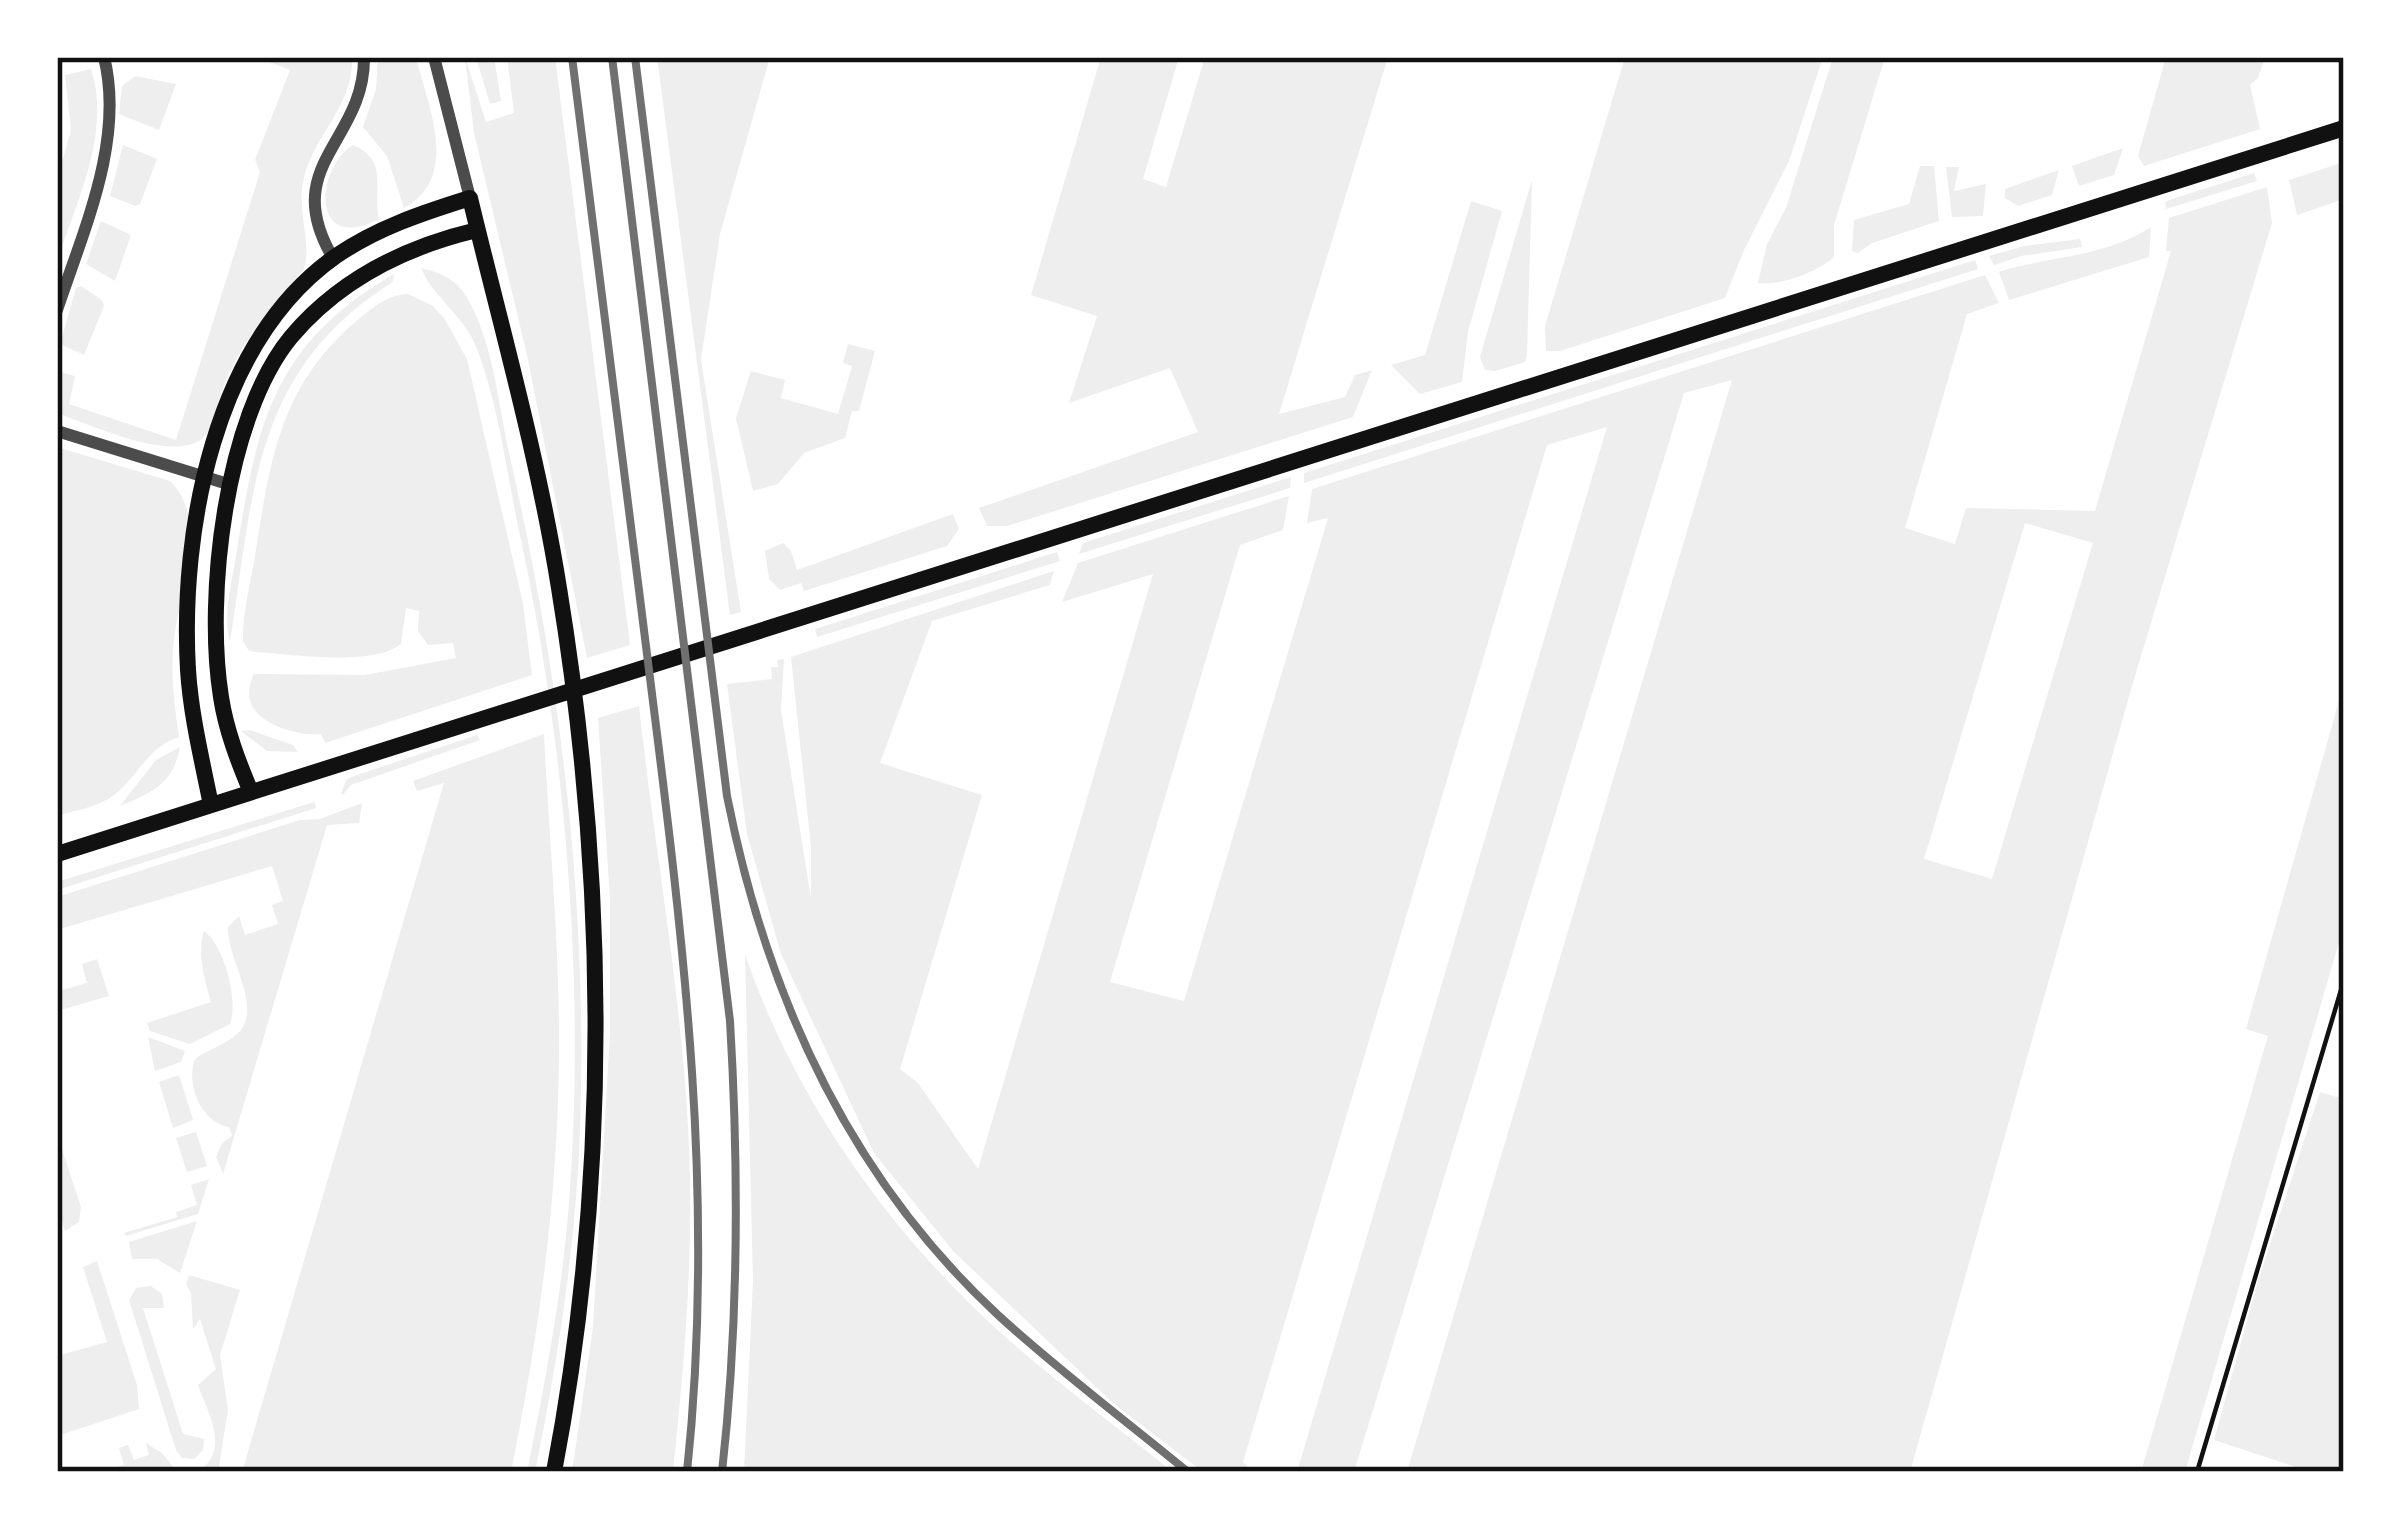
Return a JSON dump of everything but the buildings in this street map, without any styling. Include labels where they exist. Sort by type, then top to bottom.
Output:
[{"type":"main road","points":[[57,854],[2344,128]]},
{"type":"main road","points":[[211,805],[193,719],[188,588],[206,477],[223,410],[242,368],[284,304],[333,258],[395,224],[470,198],[559,586],[586,776],[593,868],[598,1011],[594,1152],[578,1316],[554,1472]]},
{"type":"main road","points":[[251,792],[228,731],[216,647],[217,579],[231,485],[254,398],[290,338],[357,277],[403,254],[477,230]]},
{"type":"street","points":[[57,310],[110,129],[104,57]]},
{"type":"street","points":[[333,258],[316,223],[315,187],[356,103],[364,57]]},
{"type":"street","points":[[434,57],[470,198]]},
{"type":"street","points":[[57,431],[231,485]]},
{"type":"path","points":[[2197,1472],[2344,980]]},
{"type":"shaded area","points":[[257,57],[352,57],[346,91],[303,182],[304,269],[240,352],[213,422],[199,441],[185,446],[149,444],[57,413],[57,371],[75,376],[69,404],[176,440],[260,172],[255,160],[290,70]]},
{"type":"shaded area","points":[[378,57],[416,57],[433,119],[436,160],[432,178],[404,208],[387,156],[363,127],[376,89]]},
{"type":"shaded area","points":[[465,57],[486,122],[514,113],[507,57],[555,57],[630,645],[587,658],[527,355],[474,133]]},
{"type":"shaded area","points":[[476,57],[494,57],[501,101],[490,104]]},
{"type":"shaded area","points":[[657,57],[770,57],[720,234],[701,360],[741,612],[730,615]]},
{"type":"shaded area","points":[[1101,57],[1179,57],[1143,179],[1166,187],[1205,57],[1388,57],[1279,414],[1345,397],[1355,375],[1372,370],[1353,417],[1007,526],[987,526],[979,508],[1198,432],[1170,368],[1069,403],[1097,316],[1031,295]]},
{"type":"shaded area","points":[[1625,57],[1823,57],[1789,161],[1725,298],[1560,351],[1546,351],[1545,326]]},
{"type":"shaded area","points":[[1833,57],[1885,57],[1834,225],[1834,257],[1798,277],[1758,283],[1767,244],[1786,208]]},
{"type":"shaded area","points":[[2166,57],[2265,57],[2258,78],[2250,85],[2260,129],[2144,166],[2138,156]]},
{"type":"shaded area","points":[[91,69],[97,117],[94,142],[57,261],[57,180],[71,130],[65,75]]},
{"type":"shaded area","points":[[135,76],[176,84],[159,130],[119,114],[122,86]]},
{"type":"shaded area","points":[[123,145],[157,159],[140,204],[135,206],[110,196]]},
{"type":"shaded area","points":[[353,145],[376,168],[379,219],[356,227],[340,226],[330,217],[326,204],[332,171]]},
{"type":"shaded area","points":[[2123,148],[2114,175],[2079,186],[2072,166]]},
{"type":"shaded area","points":[[2344,162],[2344,199],[2297,215],[2289,180]]},
{"type":"shaded area","points":[[1920,166],[1934,166],[1939,221],[1872,243],[1858,253],[1852,251],[1854,220],[1909,204]]},
{"type":"shaded area","points":[[1946,167],[1959,167],[1954,191],[1986,184],[1983,216],[1952,217]]},
{"type":"shaded area","points":[[2059,170],[2052,195],[2018,206],[2005,198],[2005,189]]},
{"type":"shaded area","points":[[2254,173],[2257,181],[2166,209],[2165,202],[2172,199]]},
{"type":"shaded area","points":[[1532,180],[1527,355],[1525,362],[1485,370],[1480,357]]},
{"type":"shaded area","points":[[2267,187],[2272,223],[2134,679],[1910,1472],[1407,1472],[1732,380],[1684,393],[1354,1472],[1297,1472],[1607,427],[1547,445],[1243,1462],[1253,1472],[1203,1472],[1113,1403],[953,1251],[874,1153],[781,954],[747,834],[727,684],[772,679],[771,667],[778,667],[777,660],[784,659],[781,710],[811,899],[811,847],[791,657],[1054,571],[1050,585],[932,621],[880,763],[982,795],[900,1069],[918,1083],[978,1169],[1153,574],[1062,602],[1078,563],[1289,496],[1283,530],[1240,545],[1110,982],[1184,1001],[1328,518],[1307,523],[1312,489],[1985,275],[1999,303],[1967,314],[1905,528],[1955,544],[1966,508],[2095,511],[2171,251],[2166,251],[2169,218]],"holes":[[[2025,523],[2093,543],[1992,879],[1924,859]]]},
{"type":"shaded area","points":[[1471,201],[1502,211],[1468,332],[1462,382],[1420,394],[1391,365],[1425,355]]},
{"type":"shaded area","points":[[101,221],[131,235],[115,281],[86,264]]},
{"type":"shaded area","points":[[2151,227],[2149,257],[2009,300],[1999,272],[2115,245]]},
{"type":"shaded area","points":[[2080,239],[2082,247],[1994,265],[1989,256],[2024,246]]},
{"type":"shaded area","points":[[1975,260],[1978,269],[1304,483],[1304,473]]},
{"type":"shaded area","points":[[421,268],[446,277],[462,290],[489,352],[543,620],[567,789],[579,959],[580,1130],[565,1302],[535,1472],[527,1472],[562,1271],[574,1120],[568,863],[548,691],[491,392],[472,337]]},
{"type":"shaded area","points":[[394,274],[393,282],[346,317],[311,354],[286,395],[255,485],[230,642],[228,608],[253,462],[278,390],[322,328]]},
{"type":"shaded area","points":[[81,286],[104,306],[84,355],[60,344],[76,288]]},
{"type":"shaded area","points":[[408,294],[433,306],[444,318],[467,359],[523,604],[532,675],[325,743],[321,734],[276,726],[257,712],[249,693],[253,674],[365,675],[456,658],[453,643],[428,645],[418,631],[419,611],[406,608],[401,644],[371,655],[255,652],[243,641],[268,483],[297,395],[334,342],[360,318],[388,299]]},
{"type":"shaded area","points":[[848,344],[875,351],[859,411],[852,411],[845,438],[804,453],[778,484],[753,491],[736,418],[751,371],[785,380],[781,398],[838,414],[852,366],[843,363]]},
{"type":"shaded area","points":[[57,447],[170,481],[183,498],[190,540],[173,652],[179,737],[151,755],[113,796],[57,816]]},
{"type":"shaded area","points":[[1291,477],[1290,488],[1079,554],[1083,543]]},
{"type":"shaded area","points":[[953,514],[959,529],[947,546],[804,591],[801,583],[780,590],[769,579],[765,551],[783,543],[797,570]]},
{"type":"shaded area","points":[[1057,552],[1060,561],[817,637],[815,629]]},
{"type":"shaded area","points":[[2344,683],[2344,925],[2185,1472],[2141,1472],[2268,1036],[2246,1029]]},
{"type":"shaded area","points":[[639,706],[688,1120],[690,1252],[680,1399],[673,1472],[572,1472],[593,1327],[610,1033],[610,898],[598,718]]},
{"type":"shaded area","points":[[241,731],[293,745],[298,752],[267,751]]},
{"type":"shaded area","points":[[544,734],[557,963],[558,1100],[542,1287],[511,1472],[242,1472],[444,783],[417,791],[413,781]]},
{"type":"shaded area","points":[[477,735],[480,740],[351,785],[341,793],[347,779]]},
{"type":"shaded area","points":[[180,747],[172,770],[160,785],[120,806],[156,760]]},
{"type":"shaded area","points":[[314,802],[316,808],[57,890],[57,882]]},
{"type":"shaded area","points":[[362,803],[359,823],[327,825],[223,1174],[216,1157],[222,1143],[232,1136],[229,1127],[211,1118],[198,1101],[192,1069],[195,1059],[231,1039],[244,1025],[246,998],[228,927],[239,916],[245,935],[278,924],[272,905],[283,901],[272,866],[57,930],[57,897]]},
{"type":"shaded area","points":[[204,931],[223,961],[232,1014],[230,1024],[190,1044],[150,1031],[147,1023],[211,1002],[201,957]]},
{"type":"shaded area","points":[[745,954],[765,1007],[818,1110],[883,1206],[920,1251],[1001,1333],[1173,1472],[744,1472],[753,1281]]},
{"type":"shaded area","points":[[97,959],[109,996],[57,1011],[57,977],[62,990],[87,983],[82,964]]},
{"type":"shaded area","points":[[148,1037],[185,1051],[181,1062],[155,1071]]},
{"type":"shaded area","points":[[179,1075],[193,1120],[173,1128],[159,1082]]},
{"type":"shaded area","points":[[2320,1092],[2344,1099],[2344,1472],[2311,1472],[2214,1440],[2258,1281]]},
{"type":"shaded area","points":[[196,1132],[207,1166],[187,1172],[176,1138]]},
{"type":"shaded area","points":[[57,1134],[81,1207],[79,1222],[65,1231],[57,1205]]},
{"type":"shaded area","points":[[209,1179],[198,1214],[124,1233],[177,1217],[176,1212],[197,1205],[191,1185]]},
{"type":"shaded area","points":[[197,1221],[180,1273],[157,1259],[132,1259],[129,1242]]},
{"type":"shaded area","points":[[97,1261],[137,1385],[139,1409],[57,1436],[57,1356],[107,1342],[83,1267]]},
{"type":"shaded area","points":[[189,1275],[240,1290],[220,1355],[228,1410],[218,1472],[101,1472],[124,1465],[119,1448],[128,1445],[134,1460],[149,1455],[146,1443],[174,1468],[202,1469],[210,1460],[214,1429],[198,1385],[216,1369],[200,1319],[193,1329],[186,1284]]},
{"type":"shaded area","points":[[151,1286],[162,1294],[164,1308],[143,1308],[183,1434],[204,1439],[203,1450],[194,1459],[182,1458],[176,1450],[129,1300],[136,1288]]},
{"type":"railway","points":[[572,57],[663,778],[692,1074],[698,1271],[687,1472]]},
{"type":"railway","points":[[612,57],[730,1021],[736,1246],[722,1472]]},
{"type":"railway","points":[[635,57],[727,796],[765,941],[790,1010],[857,1142],[945,1261],[1021,1335],[1188,1472]]}]
